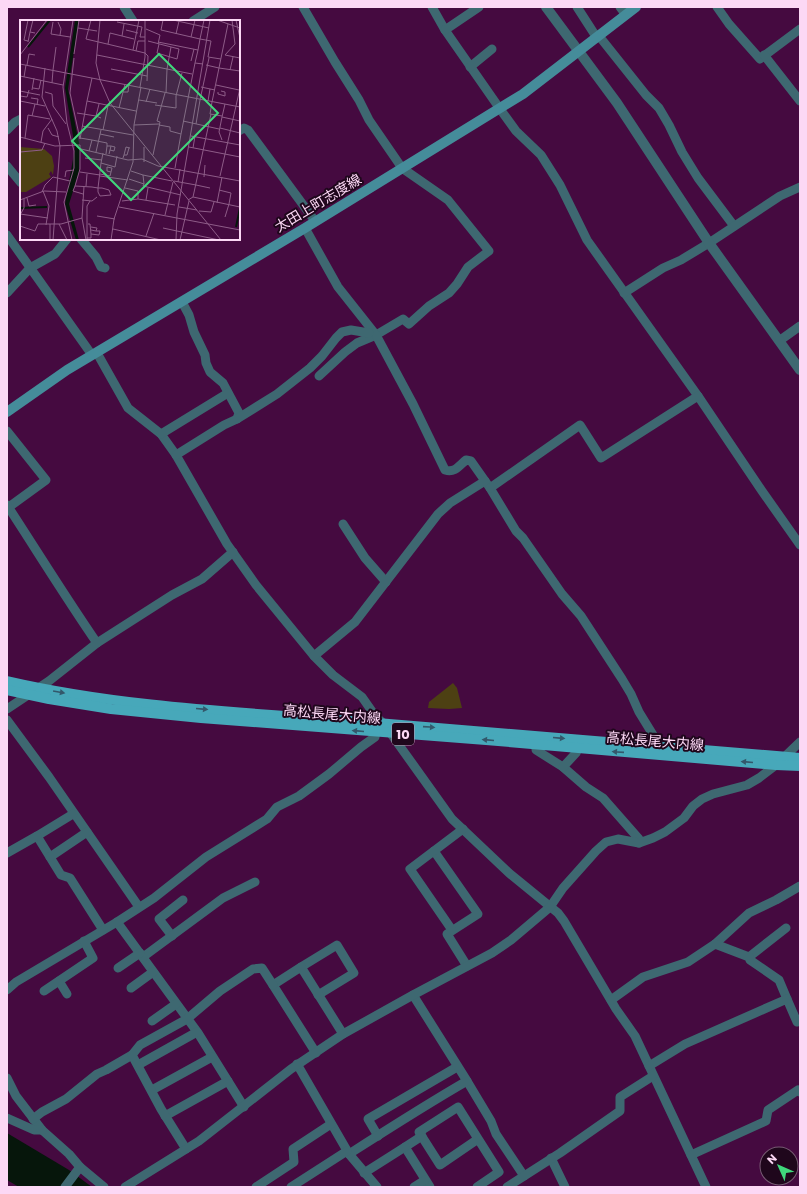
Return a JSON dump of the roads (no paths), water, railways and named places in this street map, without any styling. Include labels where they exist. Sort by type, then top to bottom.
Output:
[{"type":"main road","name":"太田上町志度線","points":[[7,412],[67,370],[315,222],[500,109],[523,94],[598,37],[623,11],[636,7]]},
{"type":"main road","name":"高松長尾大内線","points":[[7,681],[38,688],[180,712],[376,732],[800,766]]},
{"type":"main road","name":"高松長尾大内線","points":[[7,690],[111,709],[384,724],[800,758]]},
{"type":"street","points":[[124,7],[132,20]]},
{"type":"street","points":[[195,20],[215,7]]},
{"type":"street","points":[[303,7],[359,100],[369,120],[402,168],[448,200],[489,250],[468,267],[449,293],[429,306],[409,324],[403,319],[372,334],[357,343],[319,376]]},
{"type":"street","points":[[432,7],[445,30],[470,67],[516,131],[541,155],[560,185],[587,240],[698,396],[762,492],[800,545]]},
{"type":"street","points":[[445,30],[479,7]]},
{"type":"street","points":[[546,7],[617,103],[709,243],[800,370]]},
{"type":"street","points":[[577,7],[598,37],[646,95],[659,108],[682,152],[698,178],[734,226]]},
{"type":"street","points":[[717,7],[729,24],[760,59],[800,30]]},
{"type":"street","points":[[470,67],[492,49]]},
{"type":"street","points":[[764,55],[800,101]]},
{"type":"street","points":[[7,130],[20,120]]},
{"type":"street","points":[[240,130],[244,128],[248,130],[315,222]]},
{"type":"street","points":[[7,166],[20,183]]},
{"type":"street","points":[[624,293],[663,268],[681,260],[709,243],[780,196],[800,187]]},
{"type":"street","points":[[305,228],[338,287],[372,334],[413,404],[445,470],[455,470],[466,460],[471,461],[488,484],[516,531],[523,538],[562,594],[586,622],[622,679],[639,712],[666,755]]},
{"type":"street","points":[[7,235],[94,354],[128,408],[161,434],[176,454],[233,552],[256,585],[314,656],[333,676],[362,697],[376,717],[391,733],[452,819],[509,873],[558,913],[564,921],[611,1000],[635,1036],[706,1187]]},
{"type":"street","points":[[7,293],[30,268],[54,254],[67,240]]},
{"type":"street","points":[[82,240],[96,257],[101,267],[105,268]]},
{"type":"street","points":[[182,302],[205,355],[206,363],[210,372],[223,383],[239,413],[237,420]]},
{"type":"street","points":[[779,341],[800,326]]},
{"type":"street","points":[[176,454],[237,420],[277,394],[322,356],[342,332],[351,330],[372,334]]},
{"type":"street","points":[[161,434],[228,393]]},
{"type":"street","points":[[314,656],[355,622],[438,514],[450,503],[488,484],[580,425],[601,458],[698,396]]},
{"type":"street","points":[[7,431],[46,480],[8,506],[63,594],[97,643]]},
{"type":"street","points":[[344,524],[366,558],[386,582]]},
{"type":"street","points":[[7,709],[38,688],[97,643],[202,579],[233,552]]},
{"type":"street","points":[[7,720],[139,907]]},
{"type":"street","points":[[7,990],[16,982],[117,922],[154,898],[206,857],[267,819],[277,807],[299,796],[375,737],[376,732]]},
{"type":"street","points":[[125,1187],[198,1141],[298,1064],[343,1034],[412,995],[492,953],[511,940],[550,907],[563,888],[606,842],[618,839],[639,843],[665,832],[684,818],[693,806],[702,799],[713,794],[747,785],[759,778],[776,765],[800,742]]},
{"type":"street","points":[[536,745],[536,750],[563,767],[586,788],[603,798],[639,839],[639,843]]},
{"type":"street","points":[[563,767],[576,753],[578,748]]},
{"type":"street","points":[[7,853],[73,814]]},
{"type":"street","points":[[452,930],[410,868],[463,829]]},
{"type":"street","points":[[50,857],[87,832]]},
{"type":"street","points":[[37,836],[61,875],[70,878],[103,930]]},
{"type":"street","points":[[434,851],[478,914],[447,934],[467,966]]},
{"type":"street","points":[[118,968],[172,936],[223,898],[255,882]]},
{"type":"street","points":[[611,1000],[643,977],[688,962],[715,944],[749,913],[800,886]]},
{"type":"street","points":[[172,936],[159,919],[183,900]]},
{"type":"street","points":[[117,922],[197,1032],[244,1107]]},
{"type":"street","points":[[749,957],[786,928]]},
{"type":"street","points":[[44,991],[93,958],[84,941]]},
{"type":"street","points":[[715,944],[749,957],[750,960],[779,980],[797,1022],[800,1020]]},
{"type":"street","points":[[273,985],[337,945],[354,973],[318,995]]},
{"type":"street","points":[[301,967],[343,1034]]},
{"type":"street","points":[[33,1119],[42,1112],[66,1099],[96,1074],[132,1055],[140,1045],[187,1019],[220,991],[253,969],[262,968],[316,1052]]},
{"type":"street","points":[[131,988],[153,972]]},
{"type":"street","points":[[59,981],[67,994]]},
{"type":"street","points":[[412,995],[467,1081],[491,1121],[496,1134],[524,1176]]},
{"type":"street","points":[[649,1066],[685,1044],[787,999]]},
{"type":"street","points":[[152,1021],[176,1004]]},
{"type":"street","points":[[138,1065],[197,1032]]},
{"type":"street","points":[[132,1055],[165,1116],[186,1149]]},
{"type":"street","points":[[152,1090],[212,1057]]},
{"type":"street","points":[[298,1064],[348,1152],[377,1187]]},
{"type":"street","points":[[378,1136],[368,1119],[457,1067]]},
{"type":"street","points":[[508,1187],[620,1111],[620,1097],[654,1076]]},
{"type":"street","points":[[7,1078],[16,1096],[42,1130],[69,1154],[78,1169],[104,1187]]},
{"type":"street","points":[[165,1116],[228,1081]]},
{"type":"street","points":[[291,1187],[348,1152],[398,1124],[410,1115],[467,1081]]},
{"type":"street","points":[[691,1155],[766,1121],[768,1110],[798,1090],[800,1092]]},
{"type":"street","points":[[477,1187],[499,1172],[458,1107],[419,1132],[440,1165],[478,1139]]},
{"type":"street","points":[[7,1118],[34,1130],[42,1130]]},
{"type":"street","points":[[256,1187],[294,1162],[293,1149],[331,1124]]},
{"type":"street","points":[[364,1173],[422,1136]]},
{"type":"street","points":[[405,1147],[427,1183],[414,1187]]},
{"type":"street","points":[[551,1158],[565,1187]]},
{"type":"street","points":[[65,1187],[78,1169]]}]
